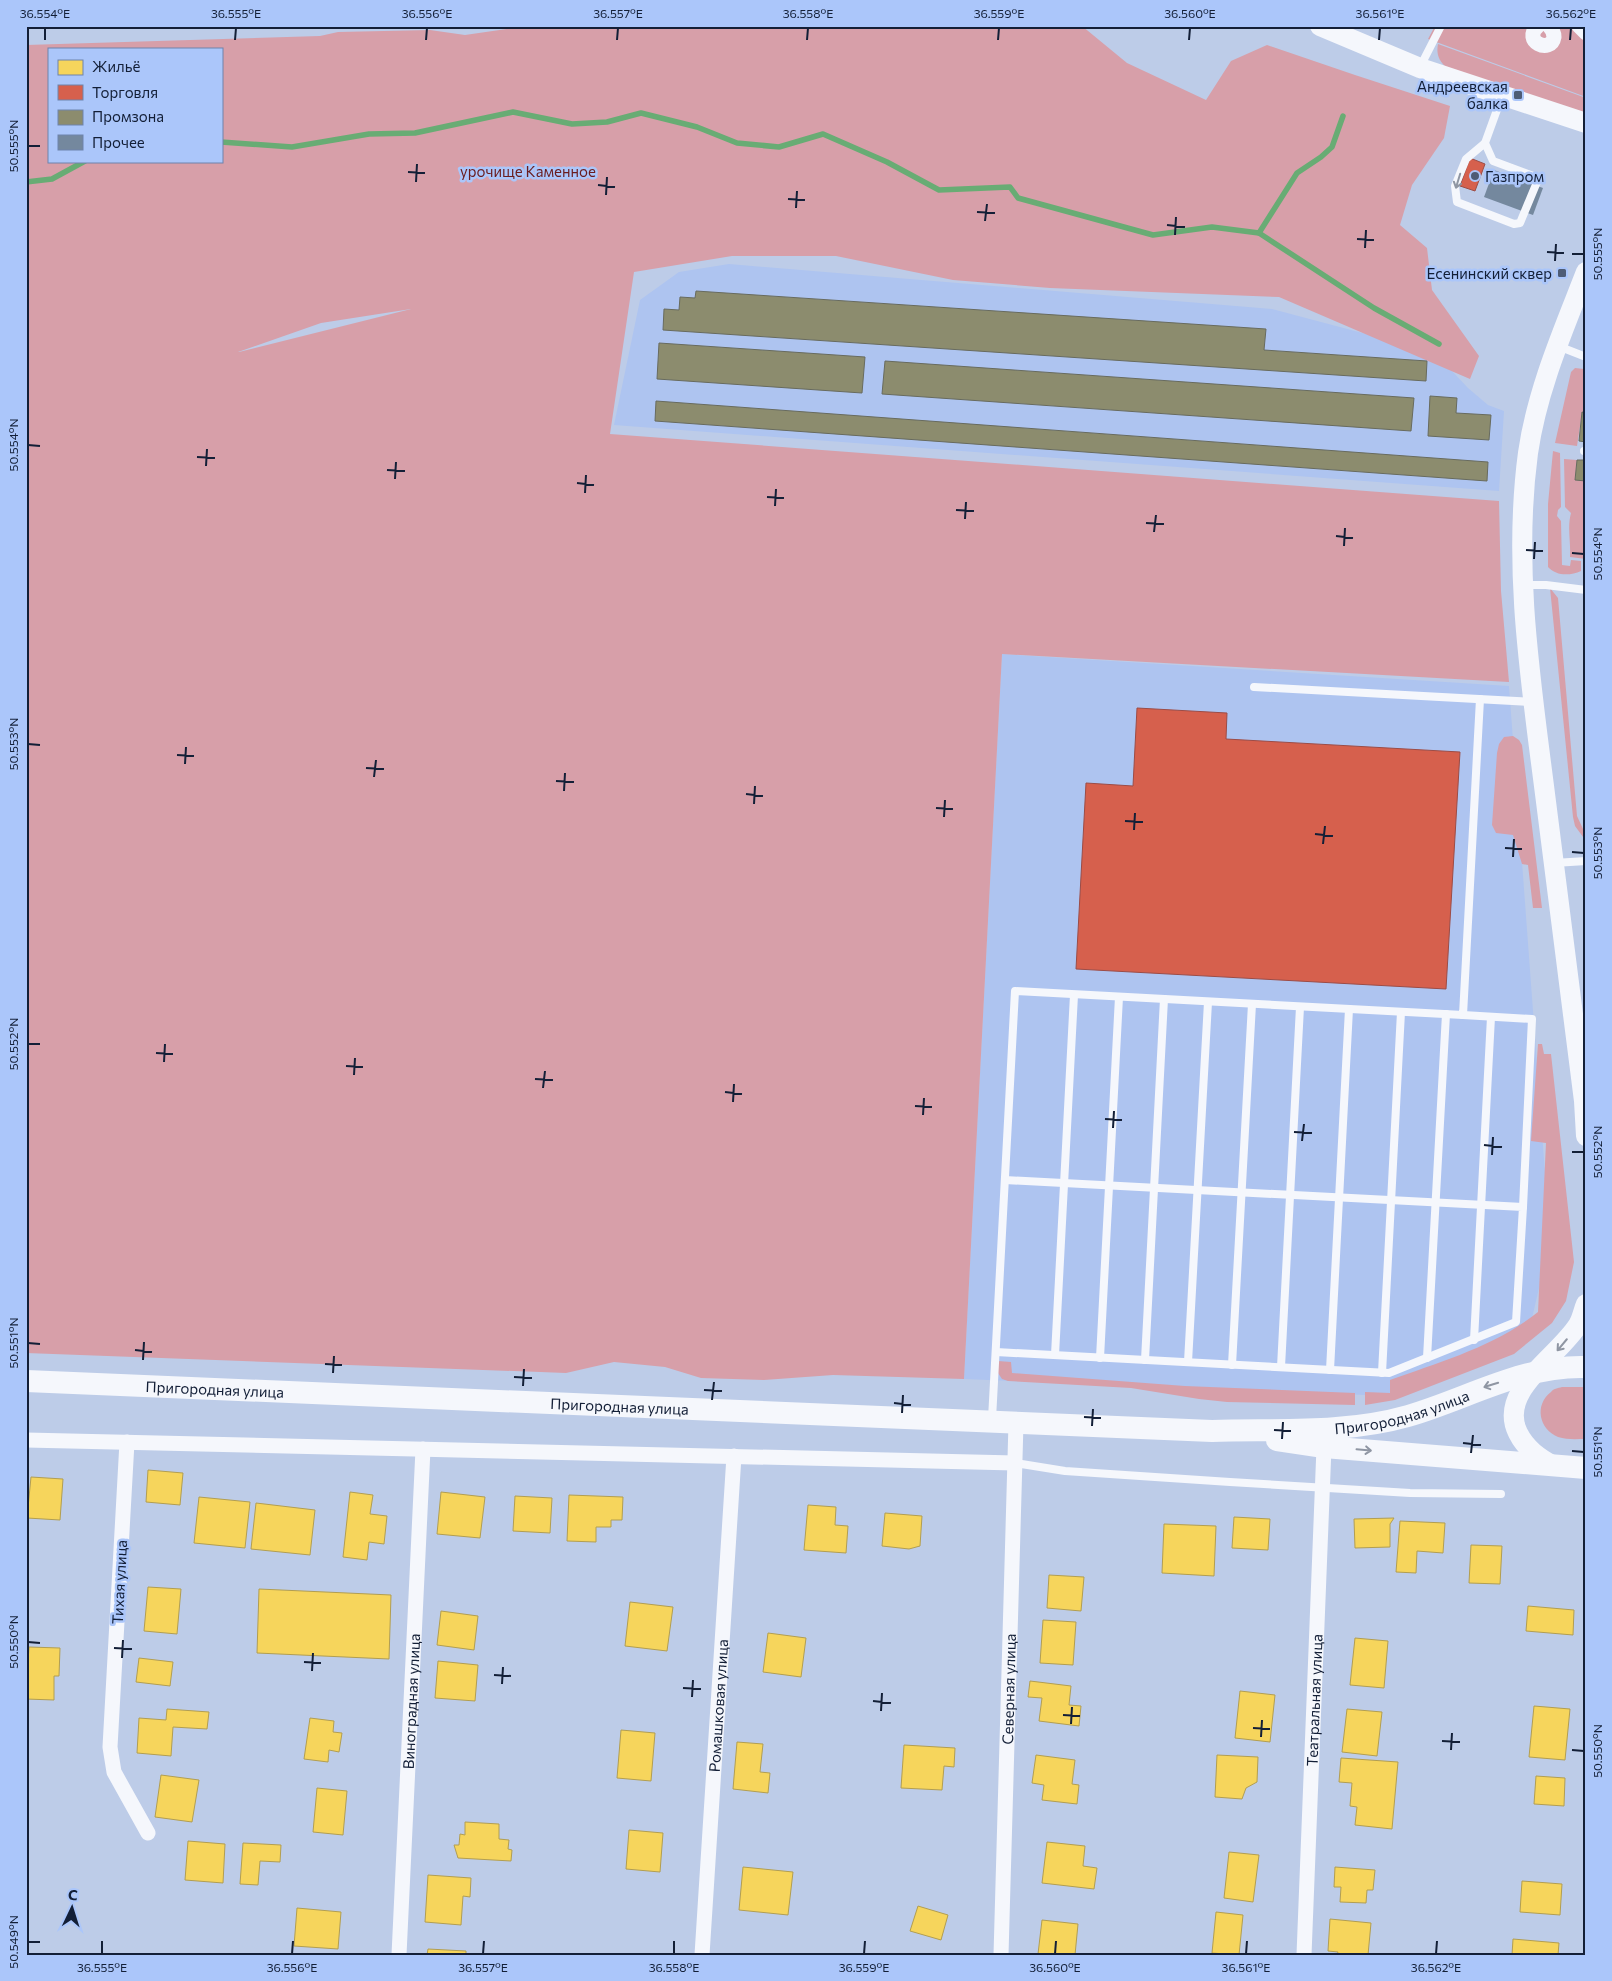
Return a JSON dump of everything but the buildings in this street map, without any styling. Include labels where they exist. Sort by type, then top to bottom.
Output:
[{"type":"main road","name":"Пригородная улица","points":[[26,1381],[1212,1431],[1355,1427],[1408,1416],[1479,1389],[1538,1371],[1586,1367]]},
{"type":"main road","name":"Пригородная улица","points":[[1212,1431],[1324,1447],[1586,1468]]},
{"type":"street","points":[[1320,26],[1420,68],[1586,123]]},
{"type":"street","points":[[1538,26],[1534,31],[1533,38],[1543,46],[1549,44],[1554,38],[1553,31],[1549,26]]},
{"type":"street","points":[[1578,26],[1586,33]]},
{"type":"street","points":[[1586,272],[1539,399],[1528,454],[1521,541],[1522,585],[1533,702],[1585,1105],[1586,1136]]},
{"type":"street","points":[[1554,1466],[1536,1456],[1521,1438],[1513,1423],[1514,1405],[1523,1387],[1561,1348],[1579,1324],[1586,1304]]},
{"type":"street","name":"Северная улица","points":[[1001,1955],[1016,1423]]},
{"type":"street","points":[[26,1440],[1015,1462]]},
{"type":"street","name":"Тихая улица","points":[[127,1442],[110,1747],[114,1772],[148,1833]]},
{"type":"street","name":"Театральная улица","points":[[1304,1955],[1324,1447]]},
{"type":"street","name":"Виноградная улица","points":[[399,1955],[423,1449]]},
{"type":"street","name":"Ромашковая улица","points":[[702,1955],[734,1456]]},
{"type":"lane","points":[[1420,68],[1441,26]]},
{"type":"lane","points":[[1485,143],[1493,161],[1536,176],[1537,182],[1520,223],[1514,224],[1457,202],[1454,186],[1466,159],[1485,143],[1502,95]]},
{"type":"lane","points":[[1558,346],[1586,357]]},
{"type":"lane","points":[[1522,585],[1546,585],[1586,590]]},
{"type":"lane","points":[[1254,687],[1533,702]]},
{"type":"lane","points":[[1463,1015],[1480,699]]},
{"type":"lane","points":[[1554,863],[1586,861]]},
{"type":"lane","points":[[992,1422],[1015,991],[1532,1019],[1516,1322],[1389,1373],[996,1352]]},
{"type":"lane","points":[[1055,1356],[1074,995]]},
{"type":"lane","points":[[1100,1358],[1119,997]]},
{"type":"lane","points":[[1145,1360],[1164,1000]]},
{"type":"lane","points":[[1188,1362],[1208,1002]]},
{"type":"lane","points":[[1232,1365],[1252,1004]]},
{"type":"lane","points":[[1281,1367],[1300,1006]]},
{"type":"lane","points":[[1330,1370],[1349,1009]]},
{"type":"lane","points":[[1382,1373],[1401,1012]]},
{"type":"lane","points":[[1427,1358],[1446,1014]]},
{"type":"lane","points":[[1474,1340],[1491,1017]]},
{"type":"lane","points":[[1005,1180],[1522,1207]]},
{"type":"lane","points":[[1015,1462],[1075,1471],[1410,1493],[1501,1494]]},
{"type":"shaded area","points":[[729,264],[1272,309],[1434,352],[1468,388],[1488,405],[1504,411],[1499,491],[614,425],[640,300],[679,272]]},
{"type":"shaded area","points":[[1002,654],[1509,686],[1550,1241],[1529,1331],[1391,1396],[964,1379]]},
{"type":"green space","name":"урочище Каменное","points":[[527,26],[1082,26],[1127,63],[1206,100],[1231,61],[1267,45],[1450,106],[1444,138],[1412,185],[1400,225],[1427,248],[1432,290],[1479,356],[1470,379],[1279,297],[1050,288],[953,280],[836,256],[732,256],[634,272],[610,434],[1499,501],[1501,591],[1509,682],[1002,654],[964,1379],[833,1375],[764,1380],[701,1378],[665,1367],[614,1362],[566,1373],[26,1353],[26,45],[320,36],[338,32],[430,30],[465,35]],"holes":[[[411,309],[239,352],[321,323]]]},
{"type":"green space","points":[[1435,26],[1586,26],[1586,97],[1428,39]]},
{"type":"green space","points":[[1438,44],[1586,98],[1586,117],[1446,67],[1439,57],[1437,51]]},
{"type":"green space","points":[[1575,368],[1584,369],[1586,413],[1582,413],[1577,446],[1555,443],[1571,372]]},
{"type":"green space","points":[[1553,451],[1560,453],[1561,507],[1558,510],[1557,516],[1561,521],[1562,565],[1570,566],[1571,560],[1581,561],[1581,571],[1572,574],[1559,574],[1548,567],[1548,504]]},
{"type":"green space","points":[[1564,459],[1577,460],[1575,480],[1586,481],[1586,559],[1570,557],[1569,524],[1571,513],[1565,507]]},
{"type":"green space","points":[[1550,588],[1558,598],[1577,816],[1586,832],[1586,841],[1575,826],[1573,817]]},
{"type":"green space","points":[[1513,736],[1522,745],[1542,908],[1533,908],[1528,865],[1522,864],[1513,835],[1496,833],[1492,825],[1499,744],[1504,737]]},
{"type":"green space","points":[[1538,1044],[1542,1044],[1544,1054],[1551,1054],[1574,1262],[1566,1301],[1552,1323],[1514,1354],[1395,1400],[1365,1405],[1365,1392],[1390,1393],[1390,1380],[1448,1360],[1486,1344],[1522,1324],[1538,1312],[1546,1143],[1531,1141]]},
{"type":"green space","points":[[998,1361],[1011,1362],[1012,1373],[1185,1386],[1355,1393],[1355,1405],[1227,1402],[1131,1388],[1008,1381],[1002,1379],[998,1373]]},
{"type":"green space","points":[[1562,1387],[1586,1387],[1586,1439],[1558,1437],[1543,1423],[1541,1416],[1542,1403],[1552,1391]]},
{"type":"waterway","points":[[222,142],[292,147],[369,134],[415,133],[513,112],[572,124],[607,122],[641,113],[697,127],[737,143],[779,147],[823,134],[887,162],[939,190],[1010,187],[1018,198],[1153,235],[1212,227],[1259,233],[1374,308],[1439,344]]},
{"type":"waterway","points":[[1259,233],[1297,173],[1332,147],[1343,116]]},
{"type":"waterway","points":[[26,182],[52,179],[83,162]]},
{"type":"place","name":"Андреевская балка","points":[[1518,95]]},
{"type":"place","name":"Газпром","points":[[1475,176]]},
{"type":"place","name":"Есенинский сквер","points":[[1562,273]]}]
